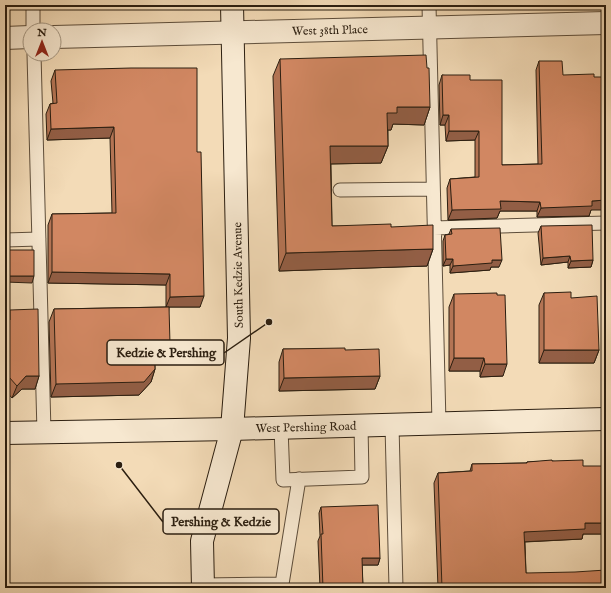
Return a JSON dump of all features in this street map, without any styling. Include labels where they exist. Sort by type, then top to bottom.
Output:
[{"type":"street","name":"South Kedzie Avenue","points":[[203,586],[202,542],[232,429],[239,338],[232,5]]},
{"type":"street","name":"West 38th Place","points":[[62,37],[606,23]]},
{"type":"street","points":[[5,38],[22,37]]},
{"type":"street","name":"West Pershing Road","points":[[5,433],[281,428],[606,419]]},
{"type":"lane","points":[[33,5],[34,22]]},
{"type":"lane","points":[[428,5],[439,424]]},
{"type":"lane","points":[[34,62],[44,432]]},
{"type":"lane","points":[[340,190],[433,189]]},
{"type":"lane","points":[[434,228],[606,224]]},
{"type":"lane","points":[[5,240],[39,239]]},
{"type":"lane","points":[[281,428],[283,480],[362,477],[361,425]]},
{"type":"lane","points":[[392,425],[396,588]]},
{"type":"lane","points":[[203,586],[282,584],[299,479]]},
{"type":"building","points":[[426,55],[427,68],[429,68],[430,107],[397,107],[397,113],[387,113],[388,146],[330,146],[332,226],[391,224],[391,227],[433,225],[433,249],[286,253],[280,59]]},
{"type":"building","points":[[539,61],[562,61],[563,75],[594,74],[594,77],[606,77],[606,200],[592,201],[592,206],[541,208],[540,202],[500,201],[501,209],[452,210],[450,179],[479,177],[479,131],[449,131],[449,115],[443,115],[442,75],[470,75],[470,80],[502,80],[502,165],[542,164]]},
{"type":"building","points":[[197,68],[197,152],[201,152],[204,296],[170,297],[170,274],[52,272],[52,214],[116,213],[114,127],[51,129],[50,104],[57,103],[55,70]]},
{"type":"building","points":[[592,225],[593,260],[571,261],[570,256],[543,258],[541,226]]},
{"type":"building","points":[[500,228],[502,260],[492,260],[492,263],[453,266],[453,259],[446,259],[445,235],[452,234],[451,229]]},
{"type":"building","points":[[5,250],[34,250],[34,276],[7,276],[7,274],[5,274]]},
{"type":"building","points":[[571,292],[571,298],[597,296],[599,350],[544,350],[544,293]]},
{"type":"building","points":[[497,293],[497,295],[505,295],[507,364],[485,364],[484,358],[454,358],[454,294]]},
{"type":"building","points":[[169,307],[170,344],[154,345],[155,369],[144,382],[56,384],[54,309]]},
{"type":"building","points":[[38,309],[39,376],[26,376],[17,386],[9,377],[5,377],[5,320],[10,320],[10,310]]},
{"type":"building","points":[[345,348],[345,350],[379,349],[380,376],[284,378],[283,349]]},
{"type":"building","points":[[552,460],[583,460],[583,466],[606,466],[606,523],[585,523],[585,529],[524,532],[526,573],[606,570],[606,588],[442,588],[438,473],[472,471],[472,464],[527,463]]},
{"type":"building","points":[[378,505],[380,558],[362,558],[363,588],[323,588],[321,534],[323,534],[321,507]]},
{"type":"place","name":"Kedzie & Pershing","points":[[269,322]]},
{"type":"place","name":"Pershing & Kedzie","points":[[119,465]]}]
